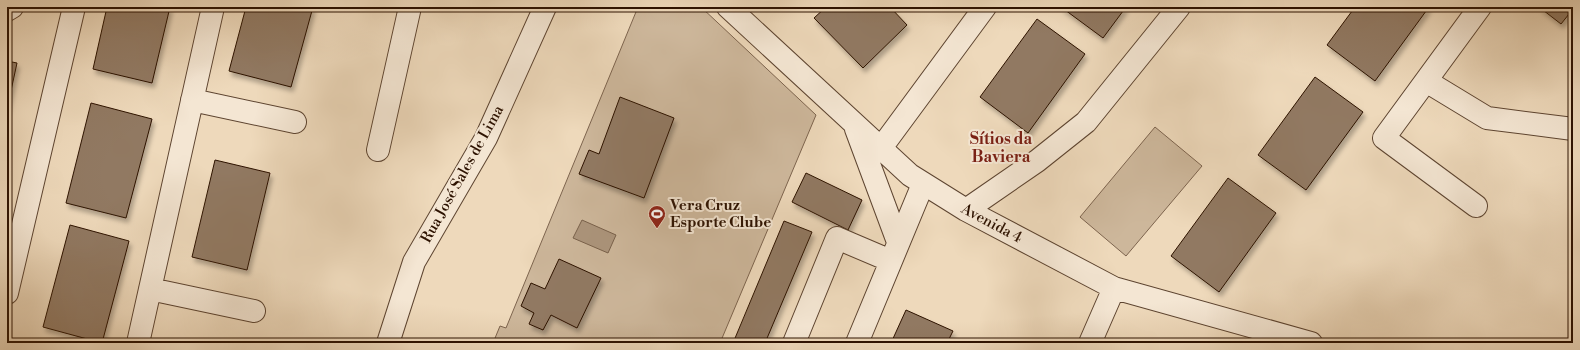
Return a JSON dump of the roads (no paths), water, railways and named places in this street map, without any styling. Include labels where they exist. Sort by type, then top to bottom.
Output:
[{"type":"street","points":[[7,10],[12,7]]},
{"type":"street","points":[[7,293],[74,7]]},
{"type":"street","points":[[138,343],[213,7]]},
{"type":"street","points":[[378,150],[410,7]]},
{"type":"street","name":"Rua José Sales de Lima","points":[[388,343],[414,262],[486,138],[545,7]]},
{"type":"street","name":"Avenida 4","points":[[728,7],[854,125],[910,175],[966,210],[1114,288],[1312,343]]},
{"type":"street","points":[[881,148],[985,7]]},
{"type":"street","points":[[966,210],[1037,161],[1086,122],[1179,7]]},
{"type":"street","points":[[1476,206],[1384,138],[1480,7]]},
{"type":"street","points":[[1426,81],[1487,118],[1573,129]]},
{"type":"street","points":[[192,100],[295,122]]},
{"type":"street","points":[[854,125],[894,252]]},
{"type":"street","points":[[857,343],[923,184]]},
{"type":"street","points":[[794,343],[837,238],[894,252]]},
{"type":"street","points":[[1090,343],[1114,288]]},
{"type":"street","points":[[150,289],[254,311]]},
{"type":"place","name":"Vera Cruz Esporte Clube","points":[[657,229]]},
{"type":"district","name":"Sítios da Baviera","points":[[1001,147]]}]
